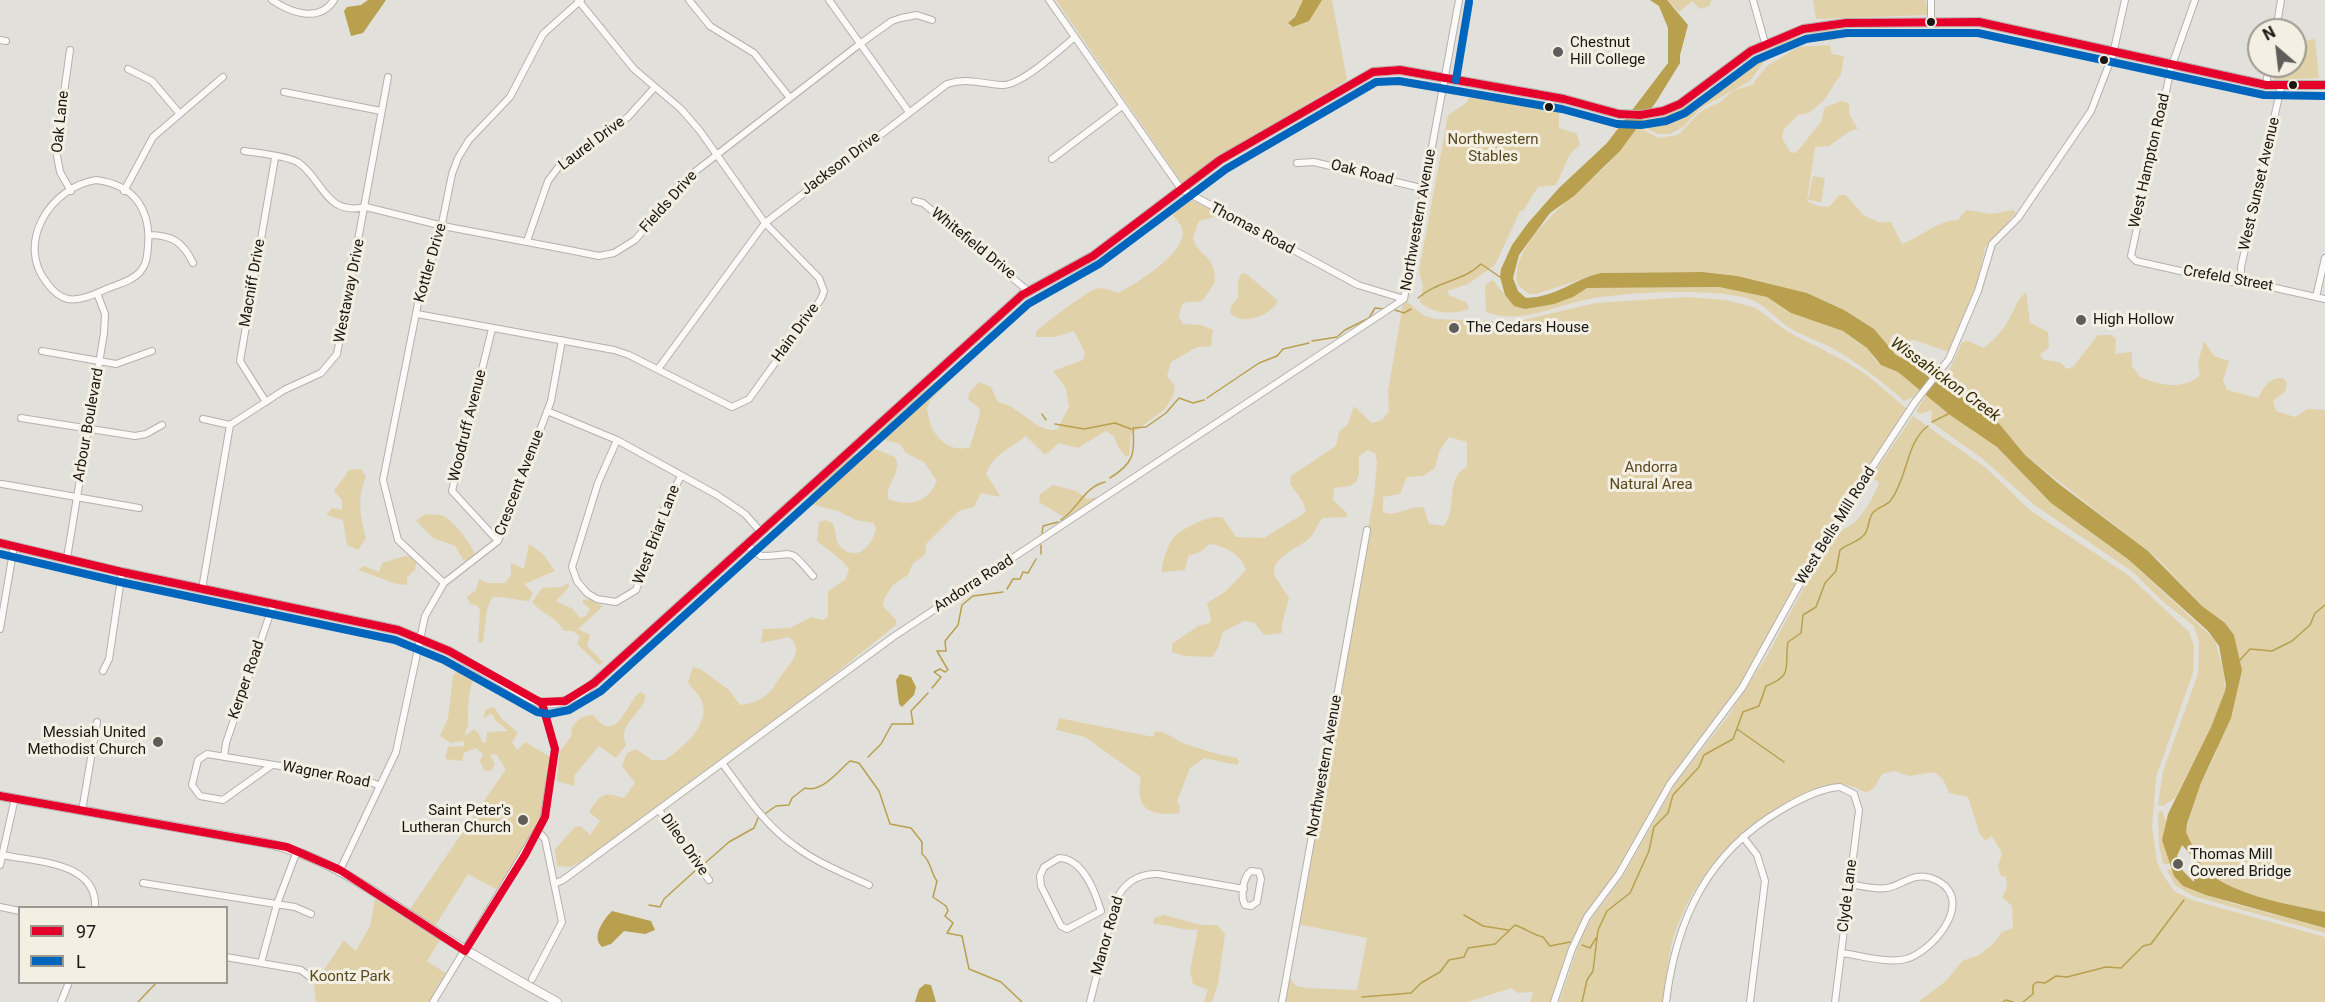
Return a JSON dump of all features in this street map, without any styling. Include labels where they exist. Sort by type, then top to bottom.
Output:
[{"type":"main road","points":[[0,543],[122,572],[398,630],[421,638],[542,703],[568,699],[588,688],[1028,291],[1093,256],[1180,189],[1233,152],[1373,72],[1395,69],[1587,105],[1625,115],[1663,111],[1685,100],[1739,59],[1765,43],[1794,32],[1831,24],[1931,22],[1990,23],[2266,85],[2281,87],[2325,85]]},
{"type":"main road","points":[[0,796],[266,843],[297,851],[340,870],[465,951],[556,1002]]},
{"type":"street","points":[[272,0],[304,15],[319,13],[330,7],[334,0]]},
{"type":"street","name":"Hain Drive","points":[[417,314],[614,350],[658,369],[727,406],[741,405],[749,399],[816,306],[824,291],[819,278],[765,223],[717,153],[681,109],[634,69],[580,0]]},
{"type":"street","name":"Kottler Drive","points":[[444,583],[398,540],[382,480],[422,283],[443,226],[452,174],[469,140],[510,98],[543,34],[580,0]]},
{"type":"street","points":[[689,0],[710,26],[754,53],[790,98]]},
{"type":"street","points":[[829,0],[909,112]]},
{"type":"street","name":"Thomas Road","points":[[1049,0],[1180,189],[1358,285],[1404,299]]},
{"type":"street","name":"Northwestern Avenue","points":[[1404,299],[1459,0]]},
{"type":"street","points":[[1754,0],[1765,43]]},
{"type":"street","points":[[1931,0],[1931,22]]},
{"type":"street","name":"West Bells Mill Road","points":[[1554,1002],[1572,949],[1587,917],[1619,874],[1670,784],[1742,688],[1818,549],[1919,397],[1950,356],[1973,303],[1990,247],[2018,219],[2089,115],[2099,95],[2113,51],[2125,0]]},
{"type":"street","name":"West Hampton Road","points":[[2132,258],[2134,235],[2173,64],[2195,0]]},
{"type":"street","points":[[2278,18],[2281,0]]},
{"type":"street","name":"Fields Drive","points":[[244,151],[275,158],[290,158],[300,164],[333,202],[356,209],[366,207],[443,226],[599,256],[614,253],[635,240],[692,174],[892,21],[917,15],[932,20]]},
{"type":"street","name":"Jackson Drive","points":[[658,369],[765,223],[947,84],[960,80],[1004,85],[1017,80],[1075,38]]},
{"type":"street","name":"Oak Lane","points":[[70,50],[56,150],[60,172],[71,191]]},
{"type":"street","points":[[128,69],[155,84],[180,114]]},
{"type":"street","points":[[124,191],[151,140],[224,77]]},
{"type":"street","name":"Westaway Drive","points":[[230,425],[284,390],[321,373],[334,360],[366,207],[388,77]]},
{"type":"street","points":[[2266,85],[2267,78]]},
{"type":"street","name":"Laurel Drive","points":[[527,241],[548,181],[560,165],[628,117],[655,87]]},
{"type":"street","name":"West Sunset Avenue","points":[[2241,281],[2241,267],[2281,87]]},
{"type":"street","points":[[284,92],[381,111]]},
{"type":"street","points":[[1052,159],[1122,106]]},
{"type":"street","name":"Macniff Drive","points":[[266,402],[240,360],[275,158]]},
{"type":"street","name":"Oak Road","points":[[1297,163],[1314,162],[1425,189]]},
{"type":"street","points":[[96,180],[110,183],[124,191],[143,207],[148,218],[147,258],[139,273],[97,293],[71,300],[60,296],[42,277],[36,262],[34,244],[39,223],[53,204],[71,191],[96,180]]},
{"type":"street","name":"Whitefield Drive","points":[[915,201],[923,203],[1028,291]]},
{"type":"street","points":[[149,235],[174,238],[187,249],[193,263]]},
{"type":"street","name":"Crefeld Street","points":[[2132,258],[2136,261],[2229,282],[2241,281],[2325,299]]},
{"type":"street","points":[[2316,297],[2325,258]]},
{"type":"street","name":"Arbour Boulevard","points":[[67,558],[105,322],[97,293]]},
{"type":"street","name":"Andorra Road","points":[[554,884],[659,810],[900,632],[1404,299]]},
{"type":"street","name":"Woodruff Avenue","points":[[492,329],[452,491],[498,541]]},
{"type":"street","name":"Crescent Avenue","points":[[340,870],[396,752],[427,612],[444,583],[498,541],[548,411],[562,340]]},
{"type":"street","points":[[42,351],[121,363],[152,351]]},
{"type":"street","points":[[548,411],[617,440],[728,502],[760,531]]},
{"type":"street","points":[[21,418],[139,435],[162,424]]},
{"type":"street","points":[[202,589],[230,425],[203,419]]},
{"type":"street","name":"West Briar Lane","points":[[617,440],[598,483],[572,562],[577,581],[592,597],[616,602],[636,590],[664,509],[681,476]]},
{"type":"street","points":[[2,484],[139,508]]},
{"type":"street","name":"Northwestern Avenue","points":[[1282,1002],[1367,530]]},
{"type":"street","points":[[745,544],[761,556],[784,552],[793,554],[813,576]]},
{"type":"street","points":[[0,629],[14,546]]},
{"type":"street","points":[[103,671],[109,659],[122,572]]},
{"type":"street","name":"Kerper Road","points":[[224,757],[226,743],[273,605]]},
{"type":"street","points":[[433,1002],[545,817],[555,749],[542,703]]},
{"type":"street","points":[[82,811],[97,722]]},
{"type":"street","name":"Wagner Road","points":[[272,765],[227,799],[218,800],[200,796],[192,785],[198,760],[207,754],[366,780],[380,786]]},
{"type":"street","points":[[722,763],[759,813],[791,843],[819,861],[869,885]]},
{"type":"street","name":"Clyde Lane","points":[[1743,837],[1768,818],[1803,799],[1835,788],[1852,792],[1857,800],[1859,810],[1835,1002]]},
{"type":"street","points":[[0,865],[15,798]]},
{"type":"street","name":"Dileo Drive","points":[[659,810],[709,880]]},
{"type":"street","points":[[532,979],[562,926],[545,839],[538,831]]},
{"type":"street","points":[[1666,1002],[1675,949],[1690,907],[1713,870],[1743,837],[1760,860],[1765,881],[1750,1002]]},
{"type":"street","points":[[261,963],[277,904],[297,851]]},
{"type":"street","points":[[2,855],[81,874],[93,887],[95,906]]},
{"type":"street","points":[[1101,910],[1069,928],[1062,927],[1041,886],[1040,876],[1044,867],[1059,858],[1076,863],[1101,910],[1112,914]]},
{"type":"street","points":[[1253,870],[1258,872],[1261,879],[1254,905],[1244,903],[1244,889],[1247,873],[1253,870]]},
{"type":"street","name":"Manor Road","points":[[1090,1002],[1112,914],[1123,888],[1132,880],[1144,875],[1158,874],[1244,889]]},
{"type":"street","points":[[1841,953],[1898,960],[1913,956],[1948,924],[1952,908],[1947,892],[1935,880],[1921,876],[1884,888],[1850,884]]},
{"type":"street","points":[[143,883],[277,904],[311,914]]},
{"type":"street","points":[[0,907],[18,911]]},
{"type":"street","points":[[228,957],[301,970],[310,977]]},
{"type":"street","points":[[61,1002],[68,984]]},
{"type":"green space","points":[[1056,0],[1332,0],[1347,80],[1215,159],[1182,183]]},
{"type":"green space","points":[[1667,0],[1712,0],[1709,6],[1700,9],[1692,1],[1679,12]]},
{"type":"green space","points":[[1813,0],[1925,0],[1929,13],[1928,15],[1816,19]]},
{"type":"green space","points":[[1838,29],[1837,38],[1834,40],[1799,43],[1764,62],[1750,81],[1701,108],[1683,127],[1670,134],[1658,134],[1644,127],[1642,129],[1658,138],[1678,135],[1701,111],[1720,102],[1734,90],[1752,85],[1767,66],[1798,47],[1830,45],[1832,54],[1844,56],[1841,74],[1824,100],[1809,113],[1798,115],[1784,129],[1782,138],[1790,152],[1796,153],[1821,122],[1825,107],[1841,101],[1849,103],[1849,114],[1858,129],[1850,131],[1829,146],[1815,147],[1807,201],[1817,206],[1829,207],[1839,195],[1846,195],[1863,215],[1879,222],[1891,222],[1902,244],[1944,222],[1958,220],[1966,210],[1991,214],[2013,210],[2016,213],[1985,248],[1978,280],[1949,352],[1914,340],[1906,341],[1893,334],[1890,340],[1897,350],[1922,364],[1905,361],[1889,349],[1874,329],[1844,310],[1807,293],[1702,272],[1601,273],[1536,294],[1529,294],[1518,285],[1517,269],[1523,253],[1534,236],[1564,204],[1606,166],[1639,122],[1686,106],[1772,47],[1812,33]]},
{"type":"green space","points":[[2315,39],[2319,78],[2274,80],[2274,78],[2307,78],[2307,40]]},
{"type":"green space","name":"Northwestern Stables","points":[[1474,92],[1559,110],[1559,128],[1577,134],[1580,145],[1570,154],[1556,185],[1538,187],[1523,211],[1520,211],[1495,265],[1468,284],[1447,291],[1449,295],[1467,303],[1469,309],[1443,312],[1431,309],[1420,302],[1423,286],[1419,271],[1448,115],[1465,104]]},
{"type":"green space","points":[[1813,176],[1825,178],[1821,202],[1808,200]]},
{"type":"green space","points":[[1185,197],[1212,210],[1217,216],[1199,221],[1193,237],[1198,249],[1212,265],[1215,282],[1203,300],[1184,303],[1179,317],[1183,324],[1201,325],[1213,330],[1211,346],[1197,347],[1171,362],[1167,376],[1175,386],[1173,396],[1164,410],[1131,434],[1129,456],[1125,456],[1114,436],[1106,431],[1078,448],[1059,443],[1045,455],[1026,436],[1003,452],[993,461],[986,474],[1001,497],[981,493],[974,507],[959,511],[926,544],[925,555],[913,563],[908,575],[893,585],[884,599],[883,606],[896,620],[896,625],[817,688],[586,859],[570,867],[557,866],[555,849],[575,827],[581,826],[590,835],[600,821],[589,812],[600,797],[612,795],[624,798],[635,783],[622,766],[627,753],[636,749],[652,760],[665,760],[692,737],[703,713],[700,698],[688,682],[693,667],[700,669],[729,690],[740,705],[753,702],[771,690],[793,660],[796,651],[796,646],[789,637],[761,643],[763,629],[790,628],[811,617],[823,620],[828,617],[828,591],[845,580],[849,570],[817,541],[819,522],[826,520],[832,523],[839,545],[851,553],[857,553],[867,547],[876,529],[874,523],[856,520],[838,511],[811,504],[810,496],[822,482],[855,454],[875,449],[895,457],[897,462],[888,499],[910,503],[928,494],[937,481],[924,462],[906,453],[900,444],[885,440],[872,443],[870,440],[928,387],[948,374],[949,381],[932,398],[927,409],[937,436],[948,445],[955,448],[970,447],[980,414],[979,408],[968,399],[969,393],[979,382],[991,387],[998,402],[1014,409],[1041,427],[1057,430],[1069,407],[1066,388],[1053,371],[1083,360],[1085,353],[1074,331],[1055,337],[1036,337],[1036,332],[1090,291],[1101,288],[1118,293],[1160,266],[1178,247],[1182,237],[1182,228],[1169,208]]},
{"type":"green space","points":[[1242,273],[1248,275],[1278,301],[1269,311],[1256,318],[1242,319],[1230,313],[1231,306],[1238,298],[1238,281]]},
{"type":"green space","points":[[1493,280],[1505,295],[1525,309],[1563,301],[1587,288],[1719,287],[1767,297],[1791,313],[1843,331],[1867,348],[1877,362],[1898,372],[1920,389],[1913,397],[1904,401],[1850,359],[1793,330],[1758,303],[1737,296],[1694,292],[1621,295],[1584,300],[1535,314],[1511,317],[1486,312],[1485,285]]},
{"type":"green space","points":[[2026,292],[2030,323],[2048,332],[2049,347],[2040,355],[2044,360],[2060,362],[2067,369],[2073,367],[2098,335],[2111,335],[2116,339],[2115,354],[2132,352],[2132,366],[2140,377],[2163,384],[2179,385],[2200,375],[2198,363],[2204,341],[2214,356],[2229,361],[2223,380],[2227,390],[2258,398],[2270,381],[2283,378],[2287,383],[2285,392],[2273,401],[2276,411],[2295,417],[2308,409],[2325,410],[2325,912],[2256,896],[2221,881],[2208,872],[2199,861],[2228,852],[2228,848],[2197,856],[2185,832],[2201,783],[2214,757],[2242,670],[2234,635],[2225,623],[2202,606],[2158,559],[2025,455],[1983,404],[1969,401],[1938,380],[1951,367],[1962,342],[1968,341],[1984,348],[1995,338]]},
{"type":"green space","name":"Andorra Natural Area","points":[[1686,297],[1726,300],[1756,308],[1788,332],[1867,375],[1907,409],[1813,553],[1741,685],[1681,766],[1622,866],[1593,905],[1552,1002],[1530,1002],[1533,992],[1518,993],[1511,988],[1468,1002],[1284,1002],[1289,977],[1296,986],[1357,990],[1367,938],[1298,924],[1374,495],[1377,462],[1375,453],[1368,450],[1359,456],[1359,474],[1356,482],[1350,486],[1334,488],[1333,500],[1347,513],[1347,517],[1323,518],[1310,538],[1277,563],[1274,575],[1289,598],[1282,633],[1264,635],[1255,623],[1244,621],[1223,632],[1218,648],[1212,657],[1184,656],[1172,652],[1172,644],[1198,626],[1209,623],[1211,619],[1207,603],[1225,592],[1246,570],[1241,560],[1232,552],[1210,544],[1200,552],[1188,556],[1185,570],[1162,572],[1163,560],[1168,547],[1175,536],[1196,523],[1211,518],[1223,518],[1236,537],[1264,538],[1306,512],[1303,502],[1290,484],[1291,476],[1336,446],[1339,432],[1348,424],[1354,406],[1372,423],[1382,420],[1389,411],[1388,391],[1403,304],[1406,301],[1423,315],[1435,319],[1514,322],[1596,303]],"holes":[[[1449,437],[1467,442],[1467,467],[1456,478],[1450,511],[1444,526],[1429,524],[1424,508],[1419,507],[1394,513],[1383,512],[1383,497],[1400,494],[1407,477],[1423,476],[1435,468],[1439,452]]]},
{"type":"green space","points":[[1927,394],[1950,415],[1997,447],[2051,503],[2129,560],[2215,640],[2224,673],[2225,691],[2211,727],[2175,798],[2163,806],[2158,805],[2163,771],[2198,674],[2199,641],[2194,626],[2161,600],[2133,572],[2033,504],[1983,459],[1931,422],[1932,410],[1920,414],[1916,411]]},
{"type":"green space","points":[[1913,416],[1986,468],[2031,511],[2128,575],[2189,632],[2194,646],[2193,673],[2156,777],[2152,826],[2157,862],[2174,891],[2192,900],[2325,937],[2325,1002],[1918,1002],[1946,981],[1962,961],[1979,955],[1994,943],[2002,932],[2013,928],[2012,906],[2002,897],[2007,888],[2006,877],[2001,876],[1998,867],[2002,853],[1991,835],[1985,840],[1980,835],[1968,797],[1949,793],[1943,779],[1934,772],[1909,776],[1894,771],[1882,774],[1874,788],[1866,793],[1851,786],[1836,785],[1806,794],[1761,818],[1723,852],[1707,871],[1682,915],[1671,947],[1663,1002],[1559,1002],[1581,938],[1592,918],[1623,876],[1675,784],[1729,715],[1768,654],[1829,541],[1853,524],[1866,508],[1879,483],[1873,478],[1874,473]]},
{"type":"green space","points":[[361,469],[366,477],[361,491],[360,507],[366,538],[358,550],[347,545],[343,520],[326,515],[332,508],[342,510],[342,500],[334,491],[349,470]]},
{"type":"green space","points":[[1053,485],[1076,491],[1087,499],[1095,497],[1096,501],[1065,518],[1039,502],[1040,494]]},
{"type":"green space","points":[[425,514],[442,515],[448,519],[467,540],[475,556],[464,561],[455,546],[433,538],[416,521]]},
{"type":"green space","points":[[529,544],[543,554],[555,571],[524,584],[533,593],[529,601],[492,597],[487,610],[483,642],[478,643],[480,610],[478,606],[470,604],[467,597],[476,590],[479,579],[487,583],[505,583],[511,575],[511,563],[524,569]]},
{"type":"green space","points":[[405,556],[417,558],[415,570],[407,577],[407,585],[397,584],[358,570],[364,566],[379,572],[382,563]]},
{"type":"green space","points":[[568,583],[569,587],[556,601],[573,609],[580,618],[586,616],[590,609],[583,603],[583,600],[591,599],[603,606],[578,629],[590,635],[587,646],[603,662],[599,665],[577,644],[580,637],[573,631],[564,631],[557,622],[532,602],[542,588],[562,587]]},
{"type":"green space","points":[[463,666],[475,675],[468,704],[468,724],[465,736],[474,729],[482,742],[486,743],[487,732],[508,731],[495,720],[492,714],[483,718],[486,709],[494,707],[502,719],[518,733],[512,742],[517,750],[525,742],[552,758],[539,824],[500,891],[468,874],[435,926],[410,909],[506,769],[496,754],[490,755],[495,764],[491,771],[484,770],[480,761],[483,754],[476,748],[464,753],[462,761],[445,759],[448,747],[464,746],[464,741],[451,743],[440,736],[448,718],[453,675]]},
{"type":"green space","points":[[640,692],[646,695],[644,702],[625,730],[626,745],[616,758],[599,746],[574,776],[575,786],[557,781],[559,753],[572,735],[572,727],[579,719],[593,715],[602,723],[609,726],[615,725]]},
{"type":"green space","points":[[1059,718],[1153,737],[1155,731],[1160,732],[1186,744],[1237,758],[1239,761],[1237,765],[1204,758],[1190,768],[1177,801],[1180,807],[1179,813],[1152,812],[1142,803],[1139,788],[1141,777],[1085,737],[1056,730]]},
{"type":"green space","points":[[2162,810],[2166,822],[2162,840],[2170,864],[2163,864],[2159,845],[2158,813]]},
{"type":"green space","points":[[2172,869],[2174,876],[2228,902],[2325,928],[2325,933],[2193,896],[2175,885],[2167,870]]},
{"type":"green space","name":"Koontz Park","points":[[375,899],[440,940],[427,961],[447,974],[429,1002],[316,1002],[314,985],[344,940],[356,951],[370,926]]},
{"type":"green space","points":[[1164,915],[1201,925],[1217,925],[1225,934],[1218,984],[1212,1002],[1204,1002],[1208,990],[1193,984],[1190,971],[1198,929],[1153,924],[1154,918]]},
{"type":"shaded area","points":[[368,0],[386,0],[363,33],[351,36],[344,11],[347,7],[361,5]]},
{"type":"shaded area","points":[[1303,0],[1322,0],[1309,21],[1293,27],[1288,23],[1295,17]]},
{"type":"shaded area","points":[[1650,0],[1667,0],[1688,25],[1680,63],[1656,102],[1620,151],[1574,196],[1550,213],[1519,255],[1513,278],[1518,291],[1526,298],[1547,295],[1601,273],[1702,272],[1737,276],[1807,293],[1844,310],[1874,329],[1896,355],[1927,372],[1953,392],[1969,401],[1983,404],[2025,455],[2059,484],[2148,551],[2202,606],[2225,623],[2234,635],[2242,670],[2231,718],[2201,783],[2187,824],[2186,832],[2197,856],[2193,857],[2182,845],[2177,856],[2183,871],[2194,882],[2195,862],[2199,861],[2208,872],[2238,889],[2256,896],[2325,912],[2325,928],[2206,895],[2183,886],[2174,876],[2162,840],[2168,814],[2211,727],[2225,691],[2219,646],[2208,631],[2129,560],[2051,503],[1997,447],[1950,415],[1898,372],[1881,365],[1867,348],[1843,331],[1791,313],[1767,297],[1719,287],[1587,288],[1573,297],[1554,304],[1525,309],[1514,306],[1505,295],[1500,277],[1501,269],[1512,245],[1559,188],[1607,143],[1668,63],[1668,28],[1659,6]]},
{"type":"shaded area","points":[[900,674],[911,677],[916,687],[914,695],[902,707],[899,704],[896,680]]},
{"type":"shaded area","points":[[612,911],[651,921],[655,930],[645,934],[624,931],[611,944],[602,947],[598,934],[605,919]]},
{"type":"shaded area","points":[[925,984],[931,985],[936,1002],[915,1002],[919,989]]},
{"type":"waterway","points":[[1418,298],[1433,288],[1467,274],[1481,264],[1500,277]]},
{"type":"waterway","points":[[1312,341],[1337,337],[1345,330],[1369,318],[1375,308],[1385,309]]},
{"type":"waterway","points":[[1395,310],[1404,313],[1411,309]]},
{"type":"waterway","points":[[1207,398],[1259,363],[1277,356],[1283,349],[1309,343]]},
{"type":"waterway","points":[[1110,478],[1124,468],[1131,457],[1134,445],[1133,428],[1146,427],[1166,413],[1179,398],[1193,403],[1204,400]]},
{"type":"waterway","points":[[1932,422],[1950,413]]},
{"type":"waterway","points":[[1042,414],[1046,420]]},
{"type":"waterway","points":[[1055,424],[1084,429],[1115,423],[1131,429]]},
{"type":"waterway","points":[[1582,1002],[1587,980],[1593,971],[1598,930],[1607,911],[1630,893],[1649,851],[1654,827],[1668,813],[1673,795],[1699,767],[1704,755],[1733,739],[1743,712],[1759,706],[1766,686],[1784,674],[1788,642],[1801,633],[1803,615],[1816,607],[1825,583],[1836,571],[1840,550],[1864,535],[1874,512],[1891,500],[1897,491],[1915,441],[1928,426]]},
{"type":"waterway","points":[[1061,520],[1086,493],[1105,482]]},
{"type":"waterway","points":[[1042,533],[1043,526],[1058,522]]},
{"type":"waterway","points":[[1041,545],[1041,554]]},
{"type":"waterway","points":[[1007,589],[1013,579],[1020,579],[1023,572],[1028,573],[1036,559]]},
{"type":"waterway","points":[[932,688],[941,677],[934,672],[940,669],[945,672],[948,670],[937,651],[946,651],[945,641],[958,625],[962,605],[973,596],[1003,592]]},
{"type":"waterway","points":[[2240,660],[2250,649],[2272,651],[2292,641],[2310,625],[2315,613],[2325,605]]},
{"type":"waterway","points":[[868,757],[881,744],[892,724],[913,724],[911,711],[928,693]]},
{"type":"waterway","points":[[1737,729],[1784,762]]},
{"type":"waterway","points":[[766,813],[776,806],[789,805],[792,798],[805,788],[811,789],[823,785],[850,761],[859,763],[879,791],[890,824],[911,828],[922,842],[922,854],[928,860],[937,881],[933,897],[946,906],[948,911],[945,916],[953,923],[947,933],[962,936],[969,969],[1001,982],[1022,1002]]},
{"type":"waterway","points":[[704,864],[729,842],[754,828],[758,818]]},
{"type":"waterway","points":[[649,905],[660,907],[664,899],[697,869]]},
{"type":"waterway","points":[[2023,1002],[2033,994],[2033,985],[2037,982],[2045,983],[2056,976],[2067,977],[2106,967],[2121,968],[2143,946],[2151,944],[2184,900]]},
{"type":"waterway","points":[[1464,915],[1483,926],[1508,930]]},
{"type":"waterway","points":[[1362,997],[1411,993],[1421,983],[1440,972],[1449,960],[1464,957],[1468,948],[1495,944],[1515,925],[1543,937],[1550,946],[1570,942]]},
{"type":"waterway","points":[[1582,945],[1590,948],[1596,938]]},
{"type":"waterway","points":[[138,1002],[155,984]]},
{"type":"waterway","points":[[2003,1002],[2006,1000],[2013,1002]]},
{"type":"transit line","name":"L","points":[[1456,80],[1469,2]]},
{"type":"transit line","name":"97","points":[[0,543],[122,572],[398,630],[449,651],[540,702],[565,701],[594,683],[1022,295],[1093,256],[1220,160],[1373,72],[1400,70],[1564,99],[1619,114],[1640,115],[1663,111],[1680,104],[1751,51],[1803,29],[1846,23],[1979,22],[2266,85],[2325,85]]},
{"type":"transit line","name":"L","points":[[0,554],[120,582],[395,640],[444,660],[537,712],[549,714],[569,710],[601,691],[1028,304],[1099,264],[1226,169],[1376,82],[1399,81],[1562,109],[1617,124],[1641,125],[1666,121],[1685,113],[1756,60],[1806,39],[1847,33],[1978,33],[2264,95],[2325,96]]},
{"type":"transit line","name":"97","points":[[0,796],[287,847],[340,870],[465,951],[525,855],[545,817],[555,749],[542,703]]},
{"type":"place","name":"Chestnut Hill College","points":[[1558,52]]},
{"type":"place","name":"High Hollow","points":[[2081,320]]},
{"type":"place","name":"The Cedars House","points":[[1454,328]]},
{"type":"place","name":"Messiah United Methodist Church","points":[[158,742]]},
{"type":"place","name":"Saint Peter's Lutheran Church","points":[[523,820]]},
{"type":"place","name":"Thomas Mill Covered Bridge","points":[[2178,864]]},
{"type":"water label","name":"Wissahickon Creek","points":[[1945,380]]}]
